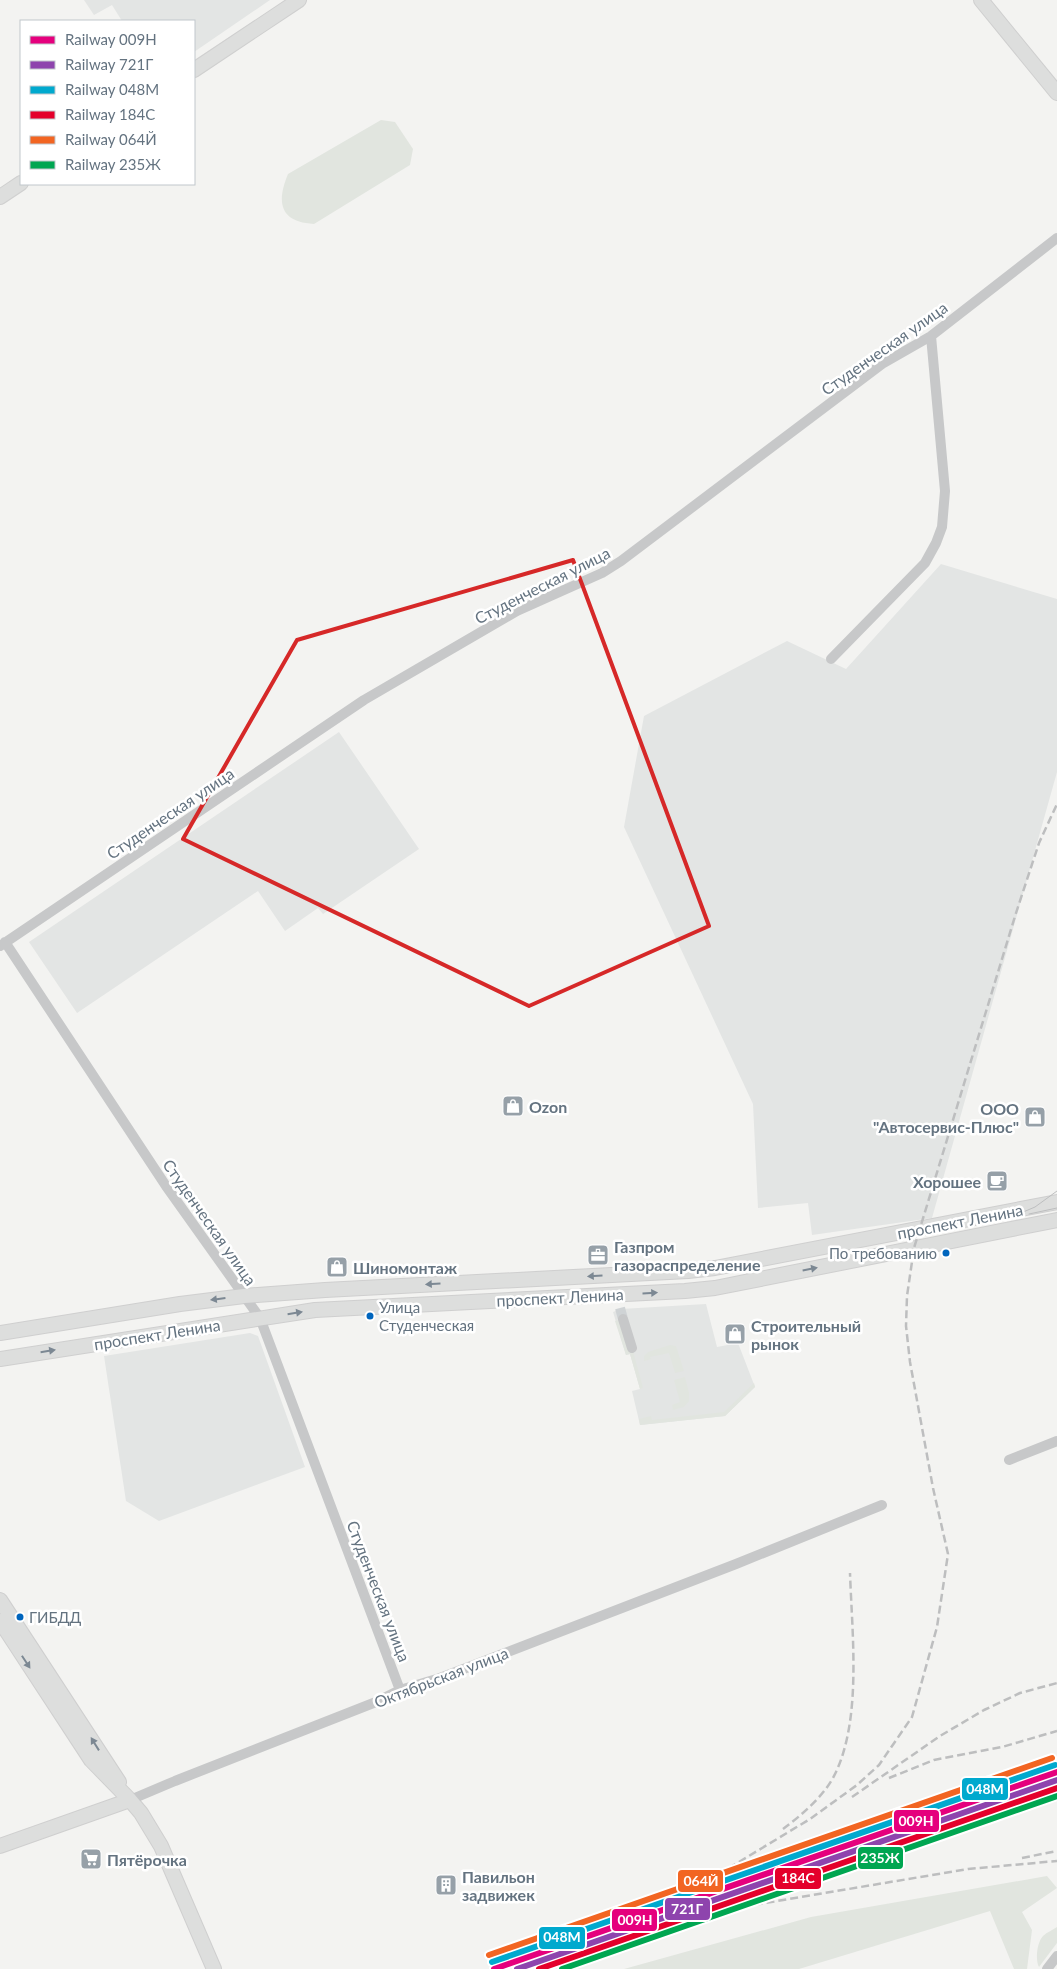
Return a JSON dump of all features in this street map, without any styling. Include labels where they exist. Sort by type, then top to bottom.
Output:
[{"type":"main road","points":[[195,69],[299,0]]},
{"type":"main road","points":[[980,0],[1057,93]]},
{"type":"main road","points":[[0,197],[20,184]]},
{"type":"main road","name":"проспект Ленина","points":[[0,1333],[180,1304],[244,1296],[715,1268],[1057,1202]]},
{"type":"main road","name":"проспект Ленина","points":[[0,1359],[315,1310],[692,1291],[715,1288],[1057,1220]]},
{"type":"main road","points":[[0,1600],[130,1800]]},
{"type":"main road","points":[[0,1621],[91,1760],[141,1813],[161,1846],[214,1969]]},
{"type":"main road","name":"Октябрьская улица","points":[[0,1846],[130,1800]]},
{"type":"street","name":"Студенческая улица","points":[[400,1690],[260,1318],[166,1186],[3,944],[364,700],[517,611],[602,573],[621,561],[882,364],[932,336],[1057,238]]},
{"type":"street","points":[[831,659],[925,563],[942,527],[945,491],[932,336]]},
{"type":"street","points":[[623,1319],[632,1348]]},
{"type":"street","points":[[1009,1460],[1057,1441]]},
{"type":"street","name":"Октябрьская улица","points":[[130,1800],[183,1777],[376,1702],[400,1690],[440,1678],[728,1567],[882,1505]]},
{"type":"street","points":[[1047,1969],[1057,1956]]},
{"type":"highlighted area","points":[[573,560],[709,926],[529,1006],[183,839],[297,640]]},
{"type":"shaded area","points":[[84,0],[270,0],[195,51],[195,20],[121,20],[112,5],[94,15]]},
{"type":"shaded area","points":[[381,120],[395,122],[413,149],[410,165],[314,224],[294,219],[288,215],[282,202],[282,194],[288,174]]},
{"type":"shaded area","points":[[941,564],[1057,599],[1057,772],[932,1218],[812,1235],[808,1203],[758,1208],[753,1104],[624,827],[644,716],[787,641],[846,669]]},
{"type":"shaded area","points":[[339,732],[419,849],[323,914],[318,908],[285,931],[258,891],[77,1013],[29,942]]},
{"type":"shaded area","points":[[706,1304],[717,1347],[738,1343],[755,1387],[725,1416],[640,1425],[632,1391],[640,1389],[630,1354],[626,1355],[613,1312],[621,1309]]},
{"type":"shaded area","points":[[621,1319],[633,1351],[643,1388],[640,1389],[630,1354],[626,1355],[615,1321]]},
{"type":"shaded area","points":[[250,1333],[258,1336],[305,1467],[159,1521],[126,1501],[104,1356]]},
{"type":"shaded area","points":[[670,1345],[676,1346],[684,1371],[675,1373],[669,1353],[650,1357],[651,1359],[644,1361],[644,1356],[648,1352]]},
{"type":"shaded area","points":[[685,1377],[689,1401],[684,1407],[673,1410],[672,1405],[680,1402],[674,1380]]},
{"type":"shaded area","points":[[754,1383],[755,1387],[725,1416],[640,1425],[639,1419],[651,1416],[652,1420],[724,1412]]},
{"type":"shaded area","points":[[1047,1876],[1057,1888],[1022,1912],[1032,1930],[1027,1969],[1014,1969],[990,1911],[799,1969],[624,1969],[811,1917]]},
{"type":"shaded area","points":[[1057,1927],[1057,1943],[1039,1967],[1037,1956],[1039,1942],[1045,1935]]},
{"type":"tunnel","points":[[620,1308],[623,1319]]},
{"type":"tram line","points":[[1009,1218],[1035,1207],[1057,1191]]},
{"type":"tram line","points":[[1029,1214],[1057,1208]]},
{"type":"railway","points":[[586,1930],[645,1910],[701,1885],[810,1819],[857,1785],[879,1765],[912,1717],[937,1627],[948,1554],[933,1488],[910,1362],[906,1326],[907,1296],[914,1248],[1016,913],[1039,843],[1057,804]]},
{"type":"railway","points":[[783,1829],[805,1811],[831,1782],[843,1752],[849,1728],[852,1702],[853,1649],[850,1573]]},
{"type":"railway","points":[[852,1797],[940,1736],[984,1710],[1020,1693],[1057,1683]]},
{"type":"railway","points":[[889,1778],[934,1760],[1002,1747],[1057,1731]]},
{"type":"railway","points":[[1022,1858],[1057,1851]]},
{"type":"railway","points":[[536,1969],[673,1926],[753,1905],[968,1869],[1057,1861]]},
{"type":"rail line","name":"064Й","points":[[489,1955],[1052,1758]]},
{"type":"rail line","name":"048М","points":[[492,1962],[1055,1765]]},
{"type":"rail line","name":"009Н","points":[[494,1969],[1057,1772]]},
{"type":"rail line","name":"721Г","points":[[517,1969],[1057,1780]]},
{"type":"rail line","name":"184С","points":[[539,1969],[1057,1788]]},
{"type":"rail line","name":"235Ж","points":[[562,1969],[1057,1796]]},
{"type":"place","name":"Ozon","points":[[513,1106]]},
{"type":"place","name":"ООО \"Автосервис-Плюс\"","points":[[1035,1117]]},
{"type":"place","name":"Хорошее","points":[[997,1181]]},
{"type":"place","name":"По требованию","points":[[946,1253]]},
{"type":"place","name":"Газпром газораспределение","points":[[598,1255]]},
{"type":"place","name":"Шиномонтаж","points":[[337,1267]]},
{"type":"place","name":"Улица Студенческая","points":[[370,1316]]},
{"type":"place","name":"Строительный рынок","points":[[735,1334]]},
{"type":"place","name":"ГИБДД","points":[[20,1617]]},
{"type":"place","name":"Пятёрочка","points":[[91,1859]]},
{"type":"place","name":"Павильон задвижек","points":[[446,1885]]}]
